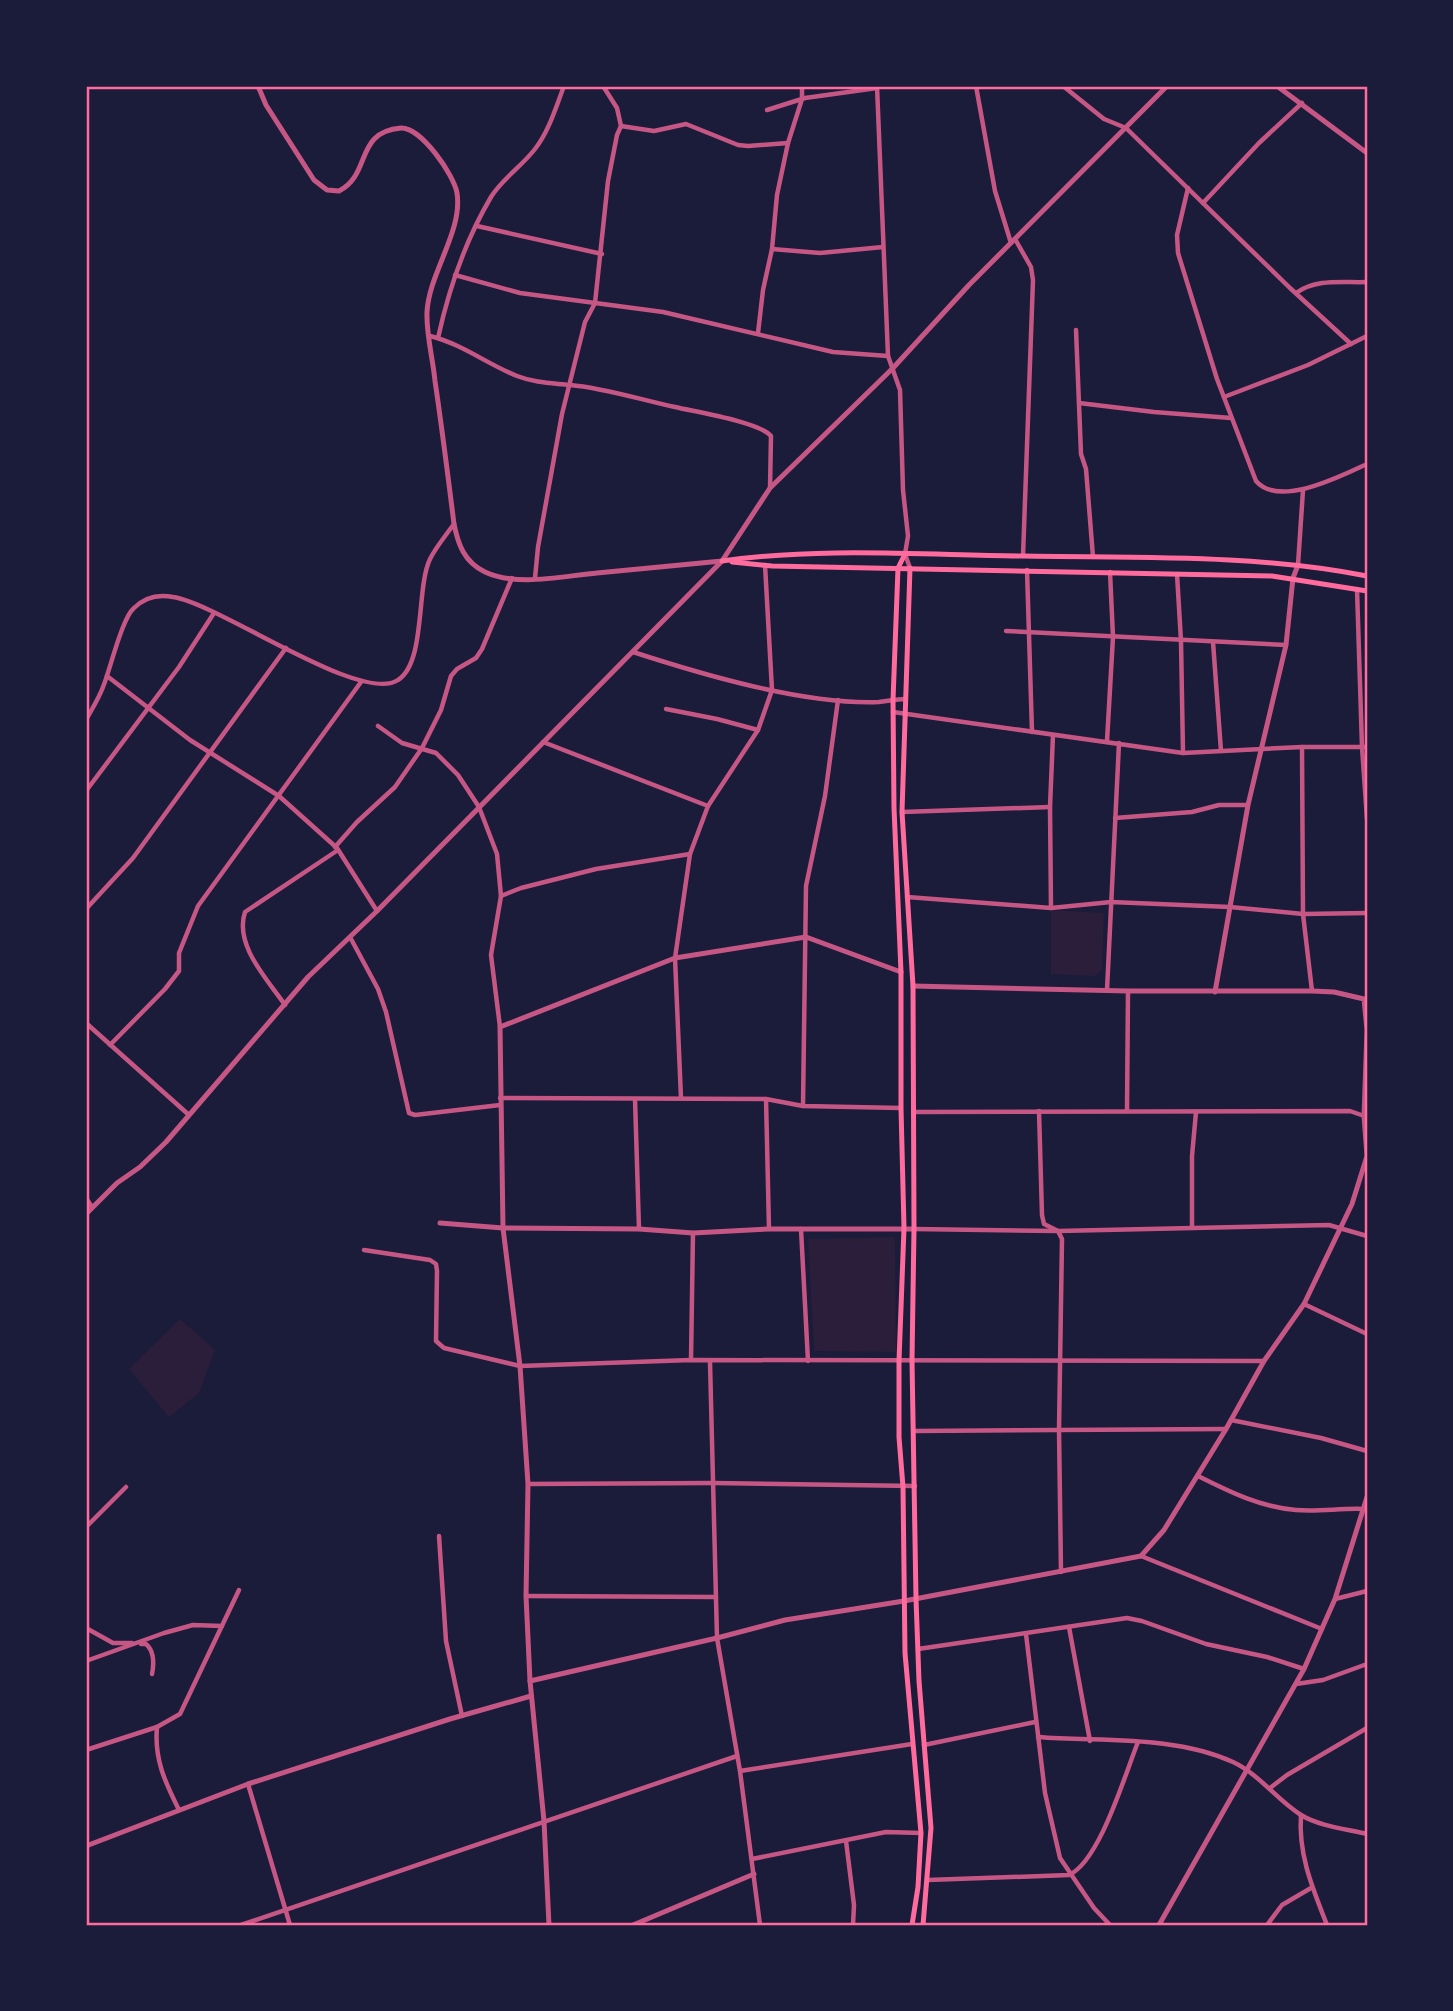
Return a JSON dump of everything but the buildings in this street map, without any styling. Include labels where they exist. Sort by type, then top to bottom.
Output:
[{"type":"main road","points":[[722,561],[791,553],[1165,558],[1298,565],[1367,576]]},
{"type":"main road","points":[[905,554],[898,568],[893,712],[896,890],[901,972],[904,1228],[899,1437],[903,1487],[904,1601],[912,1744],[921,1833],[918,1887],[912,1925]]},
{"type":"main road","points":[[722,561],[765,565],[1293,578],[1367,591]]},
{"type":"main road","points":[[910,568],[902,812],[913,986],[912,1360],[916,1599],[931,1828],[923,1925]]},
{"type":"street","points":[[258,86],[266,105],[314,180],[327,190],[338,191],[354,180],[367,147],[374,137],[394,129],[413,130],[449,170],[458,197],[456,214],[431,290],[427,312],[454,524],[458,543],[473,565],[486,572],[512,578],[535,578],[722,561]]},
{"type":"street","points":[[438,338],[455,275],[477,226],[493,195],[534,151],[546,132],[564,86]]},
{"type":"street","points":[[535,578],[543,520],[569,385],[585,322],[595,303],[608,181],[621,125],[617,108],[603,86]]},
{"type":"street","points":[[758,333],[762,290],[772,249],[777,195],[788,143],[802,99],[802,86]]},
{"type":"street","points":[[975,86],[995,191],[1013,241],[1031,267],[1033,280],[1023,556]]},
{"type":"street","points":[[1063,86],[1104,119],[1126,128],[1351,344]]},
{"type":"street","points":[[86,1214],[117,1183],[140,1167],[309,977],[722,561],[770,488],[893,368],[969,285],[1167,86]]},
{"type":"street","points":[[1277,86],[1367,153]]},
{"type":"street","points":[[767,110],[802,99],[877,87],[888,356],[900,390],[903,491],[908,536],[905,554],[910,568]]},
{"type":"street","points":[[1203,203],[1259,143],[1302,103]]},
{"type":"street","points":[[621,125],[654,131],[686,124],[738,145],[788,143]]},
{"type":"street","points":[[1188,188],[1177,235],[1178,253],[1224,397],[1256,481],[1262,488],[1271,491],[1303,489],[1367,464]]},
{"type":"street","points":[[477,226],[602,254]]},
{"type":"street","points":[[772,249],[820,253],[883,247]]},
{"type":"street","points":[[455,275],[520,293],[663,312],[833,352],[888,356]]},
{"type":"street","points":[[1296,293],[1318,283],[1367,282]]},
{"type":"street","points":[[1076,330],[1081,454],[1086,469],[1093,557]]},
{"type":"street","points":[[430,336],[477,354],[517,376],[551,385],[569,385],[766,430],[771,436],[770,488]]},
{"type":"street","points":[[1224,397],[1308,365],[1367,336]]},
{"type":"street","points":[[1079,403],[1232,418]]},
{"type":"street","points":[[1215,992],[1248,805],[1286,645],[1293,578],[1298,565],[1303,489]]},
{"type":"street","points":[[86,720],[107,676],[130,611],[144,599],[161,596],[174,597],[214,613],[361,682],[389,684],[400,680],[412,665],[429,560],[454,524]]},
{"type":"street","points":[[681,1098],[676,958],[690,854],[708,806],[758,730],[772,690],[765,565]]},
{"type":"street","points":[[1027,570],[1032,732]]},
{"type":"street","points":[[1107,741],[1113,637],[1110,572]]},
{"type":"street","points":[[1177,574],[1183,753]]},
{"type":"street","points":[[285,1005],[252,957],[244,935],[242,920],[245,912],[337,849],[357,822],[395,787],[422,748],[441,710],[451,676],[475,658],[482,649],[512,578]]},
{"type":"street","points":[[1357,589],[1367,819]]},
{"type":"street","points":[[86,790],[178,667],[214,613]]},
{"type":"street","points":[[1006,631],[1286,645]]},
{"type":"street","points":[[1213,642],[1221,751]]},
{"type":"street","points":[[86,909],[133,858],[286,648]]},
{"type":"street","points":[[1358,648],[1367,649]]},
{"type":"street","points":[[633,652],[690,671],[772,690],[838,700],[881,702],[906,699]]},
{"type":"street","points":[[107,676],[190,740],[279,796],[337,849],[377,911]]},
{"type":"street","points":[[110,1045],[179,971],[179,953],[198,906],[361,682]]},
{"type":"street","points":[[803,1106],[806,886],[824,796],[838,700]]},
{"type":"street","points":[[666,709],[758,730]]},
{"type":"street","points":[[893,712],[1183,753],[1365,747]]},
{"type":"street","points":[[378,726],[402,743],[436,753],[458,775],[479,807],[497,854],[501,896],[491,955],[500,1027],[503,1228],[520,1366],[528,1484],[526,1596],[530,1681],[544,1821],[549,1925]]},
{"type":"street","points":[[1051,908],[1050,807],[1053,734]]},
{"type":"street","points":[[543,742],[708,806]]},
{"type":"street","points":[[1107,990],[1119,743]]},
{"type":"street","points":[[1302,747],[1303,914],[1312,991]]},
{"type":"street","points":[[1115,818],[1192,812],[1219,805],[1248,805]]},
{"type":"street","points":[[902,812],[1050,807]]},
{"type":"street","points":[[501,896],[521,888],[596,869],[690,854]]},
{"type":"street","points":[[906,897],[1051,908],[1111,902],[1230,907],[1303,914],[1367,913]]},
{"type":"street","points":[[350,937],[382,1000],[409,1113],[415,1115],[500,1101],[681,1098],[766,1099],[803,1106],[901,1108]]},
{"type":"street","points":[[500,1027],[676,958],[806,937],[901,972]]},
{"type":"street","points":[[913,986],[1128,992],[1312,991],[1334,992],[1366,1000],[1367,1156],[1352,1204],[1304,1304],[1264,1361],[1164,1530],[1141,1556]]},
{"type":"street","points":[[1127,1111],[1128,992]]},
{"type":"street","points":[[86,1023],[189,1115]]},
{"type":"street","points":[[635,1099],[639,1229]]},
{"type":"street","points":[[766,1099],[769,1229]]},
{"type":"street","points":[[1039,1111],[1042,1215],[1045,1224],[1058,1231],[1062,1239],[1059,1430],[1061,1572]]},
{"type":"street","points":[[913,1112],[1350,1111],[1366,1117]]},
{"type":"street","points":[[1192,1228],[1192,1156],[1196,1112]]},
{"type":"street","points":[[86,1198],[92,1207]]},
{"type":"street","points":[[440,1223],[503,1228],[639,1229],[693,1233],[769,1229],[1058,1231],[1329,1225],[1367,1236]]},
{"type":"street","points":[[801,1229],[808,1361]]},
{"type":"street","points":[[691,1360],[693,1233]]},
{"type":"street","points":[[364,1250],[430,1260],[436,1264],[436,1341],[444,1348],[520,1366],[691,1360],[1264,1361]]},
{"type":"street","points":[[1304,1304],[1367,1334]]},
{"type":"street","points":[[710,1362],[717,1638],[740,1771],[760,1925]]},
{"type":"street","points":[[1231,1420],[1321,1438],[1367,1451]]},
{"type":"street","points":[[914,1431],[1226,1429]]},
{"type":"street","points":[[1198,1476],[1233,1495],[1267,1506],[1298,1511],[1363,1509]]},
{"type":"street","points":[[528,1484],[916,1486]]},
{"type":"street","points":[[86,1527],[127,1487]]},
{"type":"street","points":[[1163,1923],[1304,1669],[1335,1599],[1367,1497]]},
{"type":"street","points":[[439,1536],[446,1641],[462,1716]]},
{"type":"street","points":[[530,1681],[785,1620],[916,1599],[1141,1556],[1322,1629]]},
{"type":"street","points":[[86,1750],[156,1727],[180,1714],[239,1590]]},
{"type":"street","points":[[1335,1599],[1367,1591]]},
{"type":"street","points":[[526,1596],[716,1597]]},
{"type":"street","points":[[918,1649],[1127,1618],[1206,1644],[1267,1657],[1304,1669]]},
{"type":"street","points":[[86,1661],[192,1625],[222,1626]]},
{"type":"street","points":[[1069,1627],[1090,1741]]},
{"type":"street","points":[[86,1628],[113,1643],[146,1644],[150,1648],[152,1674]]},
{"type":"street","points":[[1026,1634],[1035,1722],[1054,1838],[1069,1875],[1110,1925]]},
{"type":"street","points":[[1296,1684],[1323,1680],[1367,1664]]},
{"type":"street","points":[[86,1846],[248,1784],[531,1696]]},
{"type":"street","points":[[924,1745],[1035,1722]]},
{"type":"street","points":[[156,1727],[158,1766],[179,1810]]},
{"type":"street","points":[[1270,1788],[1287,1775],[1367,1728]]},
{"type":"street","points":[[1038,1737],[1172,1744],[1234,1762],[1301,1815],[1367,1834]]},
{"type":"street","points":[[928,1880],[1069,1875],[1079,1871],[1094,1848],[1138,1742]]},
{"type":"street","points":[[740,1771],[912,1744]]},
{"type":"street","points":[[241,1925],[737,1756]]},
{"type":"street","points":[[248,1784],[290,1925]]},
{"type":"street","points":[[1301,1815],[1301,1846],[1311,1888],[1327,1925]]},
{"type":"street","points":[[752,1859],[886,1832],[921,1833]]},
{"type":"street","points":[[846,1841],[854,1905],[853,1925]]},
{"type":"street","points":[[633,1925],[754,1874]]},
{"type":"street","points":[[1267,1925],[1282,1905],[1311,1888]]},
{"type":"shaded area","points":[[1051,910],[1104,913],[1102,970],[1095,976],[1051,974]]},
{"type":"shaded area","points":[[895,1237],[896,1352],[814,1351],[808,1239]]},
{"type":"shaded area","points":[[180,1319],[215,1350],[199,1393],[169,1417],[129,1369]]}]
